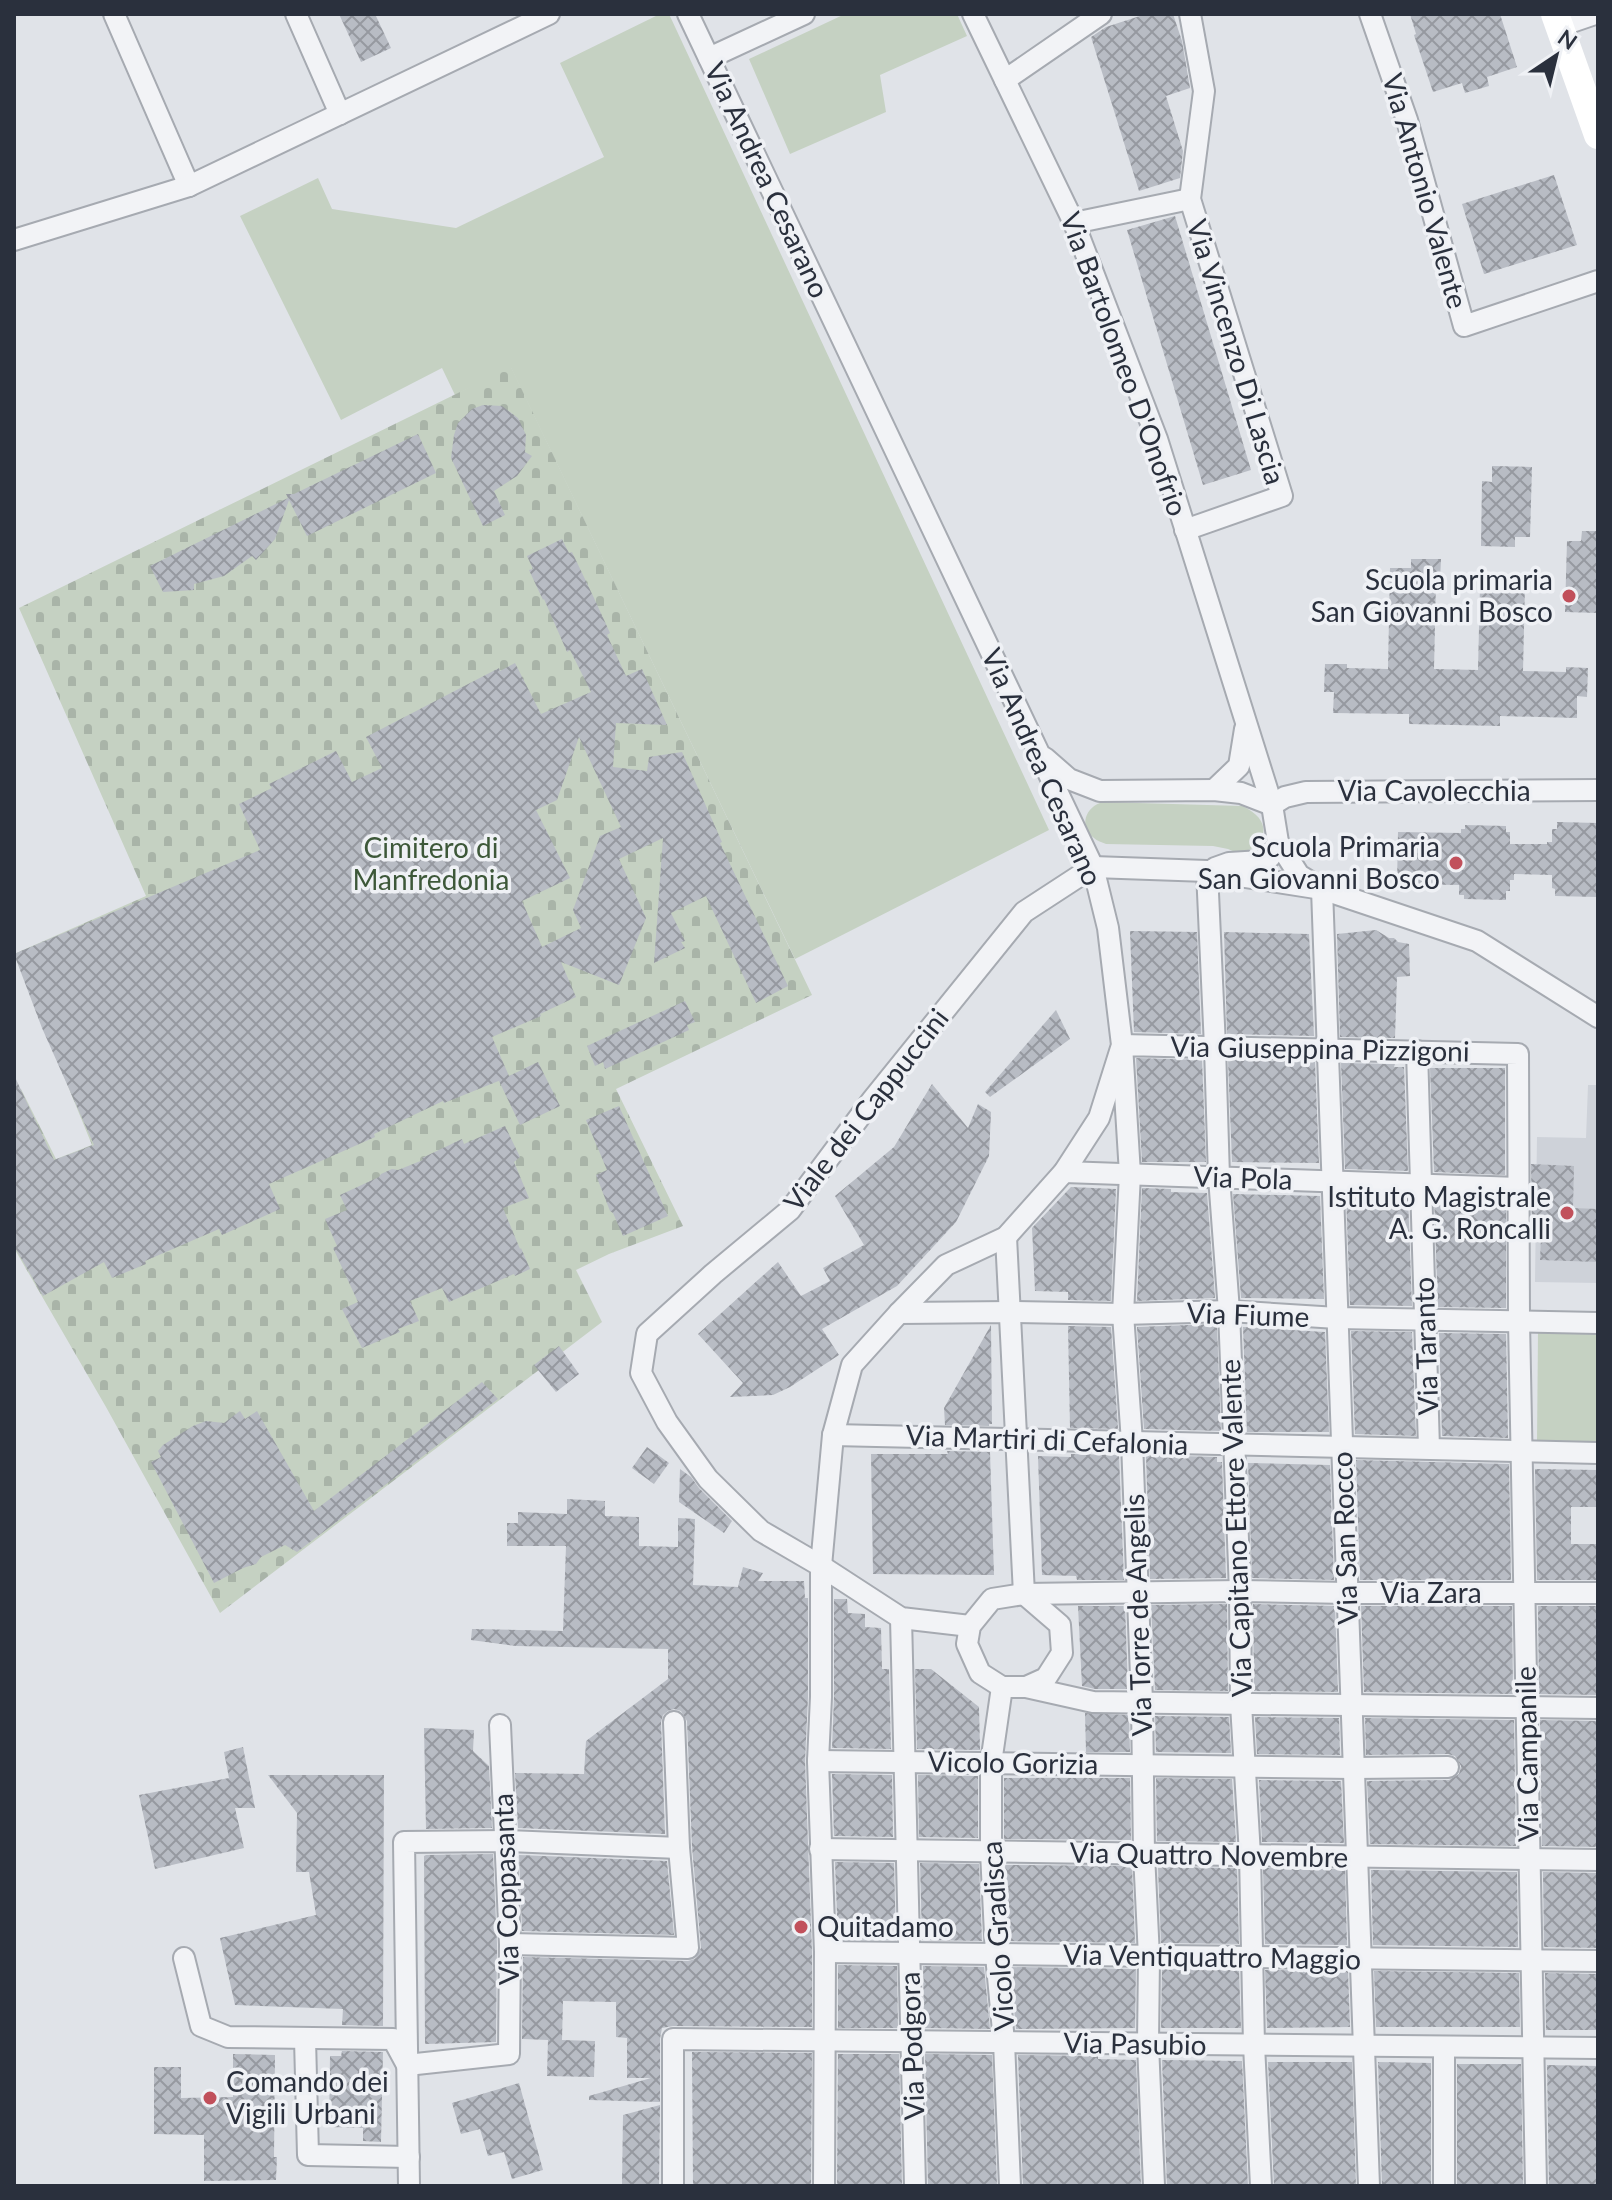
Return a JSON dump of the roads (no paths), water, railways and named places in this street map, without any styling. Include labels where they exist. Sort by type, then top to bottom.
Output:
[{"type":"main road","points":[[1557,20],[1598,135]]},
{"type":"street","points":[[114,14],[189,186]]},
{"type":"street","points":[[296,14],[340,114]]},
{"type":"street","points":[[14,240],[189,186],[549,14]]},
{"type":"street","name":"Via Andrea Cesarano","points":[[688,14],[1093,867],[1108,928],[1122,1045],[1099,1118],[1064,1172],[1006,1237],[946,1265],[852,1365],[833,1435],[821,1566]]},
{"type":"street","points":[[709,58],[804,14]]},
{"type":"street","name":"Via Bartolomeo D'Onofrio","points":[[973,14],[1074,223],[1157,439],[1272,805],[1278,842]]},
{"type":"street","points":[[1005,80],[1101,14]]},
{"type":"street","name":"Via Vincenzo Di Lascia","points":[[1185,530],[1282,496],[1190,199],[1204,91],[1190,14]]},
{"type":"street","name":"Via Antonio Valente","points":[[1370,14],[1407,120],[1464,326],[1598,281]]},
{"type":"street","points":[[1557,20],[1595,14]]},
{"type":"street","points":[[1074,223],[1190,199]]},
{"type":"street","name":"Via Bartolomeo D'Onofrio","points":[[1214,790],[1239,766],[1246,725]]},
{"type":"street","points":[[1038,752],[1069,779],[1100,791],[1214,790],[1241,793],[1272,805]]},
{"type":"street","name":"Via Cavolecchia","points":[[1272,805],[1285,797],[1306,792],[1598,790]]},
{"type":"street","points":[[1068,816],[1100,791]]},
{"type":"street","points":[[1207,871],[1229,863],[1262,861],[1270,857],[1278,842],[1299,875],[1322,889]]},
{"type":"street","points":[[1093,867],[1207,871],[1322,889],[1477,941],[1598,1017]]},
{"type":"street","name":"Viale dei Cappuccini","points":[[901,1618],[761,1531],[708,1479],[667,1422],[641,1373],[647,1334],[790,1210],[873,1099],[1024,912],[1093,867]]},
{"type":"street","name":"Via Capitano Ettore Valente","points":[[1207,871],[1219,1177],[1229,1311],[1261,2186]]},
{"type":"street","name":"Via San Rocco","points":[[1322,889],[1369,2186]]},
{"type":"street","name":"Via Giuseppina Pizzigoni","points":[[1122,1045],[1518,1054]]},
{"type":"street","name":"Via Torre de Angelis","points":[[1122,1045],[1130,1174],[1123,1314],[1132,1442],[1142,1702],[1149,1957],[1148,2044],[1154,2186]]},
{"type":"street","name":"Via Taranto","points":[[1417,1051],[1429,1448]]},
{"type":"street","name":"Via Campanile","points":[[1518,1054],[1521,1450],[1536,2186]]},
{"type":"street","name":"Via Pola","points":[[1064,1172],[1518,1188]]},
{"type":"street","points":[[1006,1237],[1024,1594],[1060,1625],[1062,1653],[1046,1678],[1026,1687]]},
{"type":"street","name":"Via Fiume","points":[[899,1313],[1229,1311],[1337,1318],[1598,1323]]},
{"type":"street","name":"Via Martiri di Cefalonia","points":[[833,1435],[1598,1453]]},
{"type":"street","points":[[821,1566],[818,1761],[825,1952],[824,2186]]},
{"type":"street","name":"Via Zara","points":[[1024,1594],[1240,1591],[1598,1593]]},
{"type":"street","points":[[1024,1594],[992,1599],[970,1626],[967,1644],[980,1673],[1002,1687],[1026,1687],[1093,1702],[1598,1708]]},
{"type":"street","points":[[901,1618],[970,1626]]},
{"type":"street","name":"Via Podgora","points":[[901,1618],[915,2186]]},
{"type":"street","name":"Vicolo Gradisca","points":[[1002,1687],[991,1763],[991,1852],[1010,2186]]},
{"type":"street","points":[[510,1944],[688,1948],[679,1848],[674,1722]]},
{"type":"street","name":"Via Coppasanta","points":[[407,2065],[509,2054],[510,1944],[500,1725]]},
{"type":"street","name":"Vicolo Gorizia","points":[[818,1761],[1448,1767]]},
{"type":"street","points":[[409,2186],[404,1842],[506,1841],[679,1848]]},
{"type":"street","name":"Via Quattro Novembre","points":[[820,1849],[1598,1860]]},
{"type":"street","name":"Via Ventiquattro Maggio","points":[[825,1952],[1598,1961]]},
{"type":"street","points":[[184,1958],[201,2026],[228,2037],[393,2039],[407,2065]]},
{"type":"street","points":[[305,2039],[308,2155],[409,2157]]},
{"type":"street","name":"Via Pasubio","points":[[673,2186],[673,2039],[1598,2048]]},
{"type":"street","points":[[1444,2047],[1444,2186]]},
{"type":"place","name":"Scuola primaria San Giovanni Bosco","points":[[1569,596]]},
{"type":"place","name":"Scuola Primaria San Giovanni Bosco","points":[[1456,863]]},
{"type":"place","name":"Istituto Magistrale A. G. Roncalli","points":[[1567,1213]]},
{"type":"place","name":"Quitadamo","points":[[801,1927]]},
{"type":"place","name":"Comando dei Vigili Urbani","points":[[210,2098]]},
{"type":"park label","name":"Cimitero di Manfredonia","points":[[431,864]]}]
